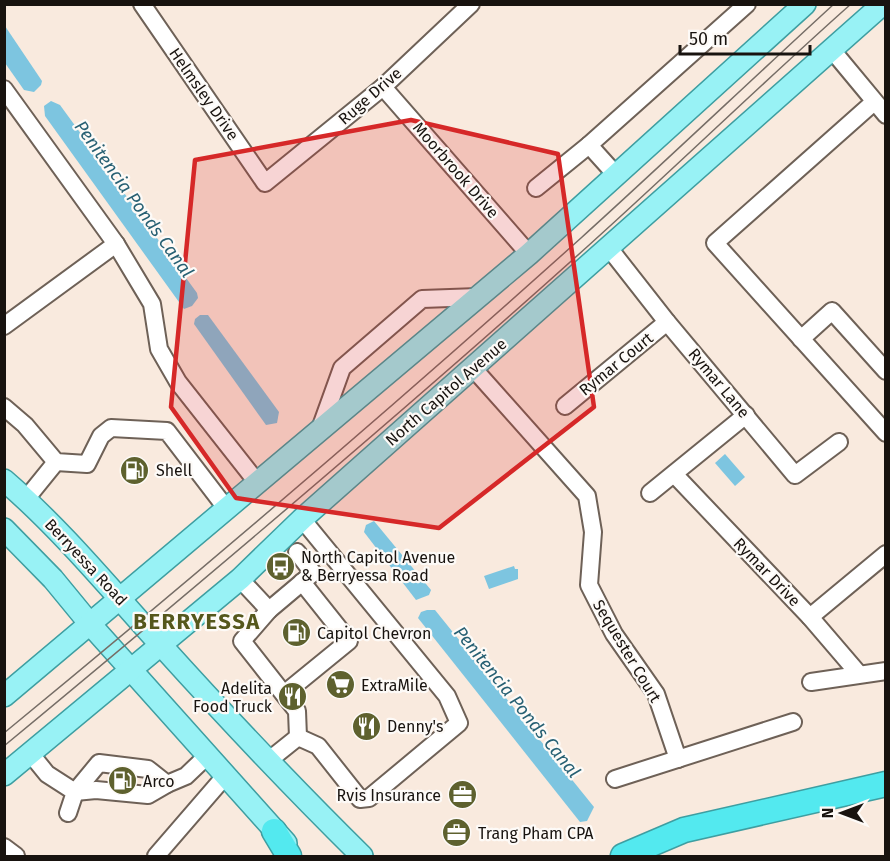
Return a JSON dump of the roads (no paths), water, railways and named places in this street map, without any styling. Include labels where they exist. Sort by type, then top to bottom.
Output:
[{"type":"highway","points":[[622,856],[684,830],[885,784]]},
{"type":"highway","points":[[274,831],[289,856]]},
{"type":"main road","points":[[4,696],[122,600],[226,507],[529,254],[805,4]]},
{"type":"main road","name":"North Capitol Avenue","points":[[4,775],[240,579],[302,519],[883,4]]},
{"type":"main road","name":"Berryessa Road","points":[[4,480],[26,498],[78,550],[162,646],[268,761],[362,856]]},
{"type":"main road","points":[[4,529],[53,579],[131,671],[298,856]]},
{"type":"street","name":"Helmsley Drive","points":[[142,4],[265,183]]},
{"type":"street","name":"Ruge Drive","points":[[265,183],[383,87],[471,4]]},
{"type":"street","points":[[536,188],[590,145],[747,4]]},
{"type":"street","points":[[832,50],[885,115]]},
{"type":"street","name":"Moorbrook Drive","points":[[383,87],[529,254]]},
{"type":"street","points":[[4,89],[116,244],[152,304],[159,349],[178,382],[256,482]]},
{"type":"street","points":[[874,102],[715,243],[882,425]]},
{"type":"street","points":[[590,145],[616,175]]},
{"type":"street","points":[[4,326],[116,244]]},
{"type":"street","name":"Rymar Lane","points":[[609,248],[667,322],[795,475],[839,442]]},
{"type":"street","points":[[320,429],[342,368],[422,299],[478,297]]},
{"type":"street","points":[[801,339],[832,311],[885,371]]},
{"type":"street","name":"Rymar Court","points":[[565,406],[667,322]]},
{"type":"street","name":"Sequester Court","points":[[473,368],[587,496],[593,532],[589,585],[614,634],[657,694],[678,759]]},
{"type":"street","points":[[4,407],[25,425],[56,462],[87,464],[101,436],[111,428],[166,431],[226,507]]},
{"type":"street","points":[[650,493],[746,415]]},
{"type":"street","points":[[26,498],[56,462]]},
{"type":"street","name":"Rymar Drive","points":[[674,474],[810,617],[858,673]]},
{"type":"street","points":[[298,737],[318,746],[360,799],[369,798],[459,723],[458,715],[447,696],[302,519]]},
{"type":"street","points":[[297,552],[313,573],[269,610],[243,640],[297,711],[298,737]]},
{"type":"street","points":[[810,617],[885,554]]},
{"type":"street","points":[[240,579],[269,610]]},
{"type":"street","points":[[284,694],[348,641],[302,582]]},
{"type":"street","points":[[811,682],[858,673],[885,671]]},
{"type":"street","points":[[615,779],[793,722]]},
{"type":"street","points":[[268,761],[298,737]]},
{"type":"street","points":[[30,753],[47,774],[75,792],[96,790],[148,795],[186,776],[208,755]]},
{"type":"street","points":[[68,813],[75,792],[99,763],[148,769],[167,784]]},
{"type":"street","points":[[156,856],[226,775]]},
{"type":"street","points":[[4,847],[16,856]]},
{"type":"water","points":[[5,26],[42,81],[34,92],[24,90],[5,63]]},
{"type":"water","points":[[51,101],[60,105],[197,293],[198,298],[192,306],[184,309],[45,116],[44,106]]},
{"type":"water","points":[[200,315],[208,315],[279,412],[277,423],[266,425],[194,324],[195,319]]},
{"type":"water","points":[[725,454],[745,477],[735,486],[715,463]]},
{"type":"water","points":[[374,521],[431,590],[429,595],[416,600],[364,532],[366,525]]},
{"type":"water","points":[[514,566],[518,569],[518,579],[489,589],[484,576]]},
{"type":"water","points":[[435,610],[594,807],[587,821],[580,822],[418,618],[421,612]]},
{"type":"tram line","points":[[4,733],[150,612],[439,364],[613,209],[834,4]]},
{"type":"tram line","points":[[4,746],[226,561],[516,310],[851,4]]},
{"type":"place","name":"Shell","points":[[135,470]]},
{"type":"place","name":"North Capitol Avenue & Berryessa Road","points":[[280,566]]},
{"type":"place","name":"Capitol Chevron","points":[[296,633]]},
{"type":"place","name":"ExtraMile","points":[[340,685]]},
{"type":"place","name":"Adelita Food Truck","points":[[293,697]]},
{"type":"place","name":"Denny's","points":[[366,726]]},
{"type":"place","name":"Arco","points":[[122,781]]},
{"type":"place","name":"Rvis Insurance","points":[[462,795]]},
{"type":"place","name":"Trang Pham CPA","points":[[457,833]]},
{"type":"district","name":"BERRYESSA","points":[[197,621]]},
{"type":"water label","name":"Penitencia Ponds Canal","points":[[134,199]]},
{"type":"water label","name":"Penitencia Ponds Canal","points":[[517,702]]}]
